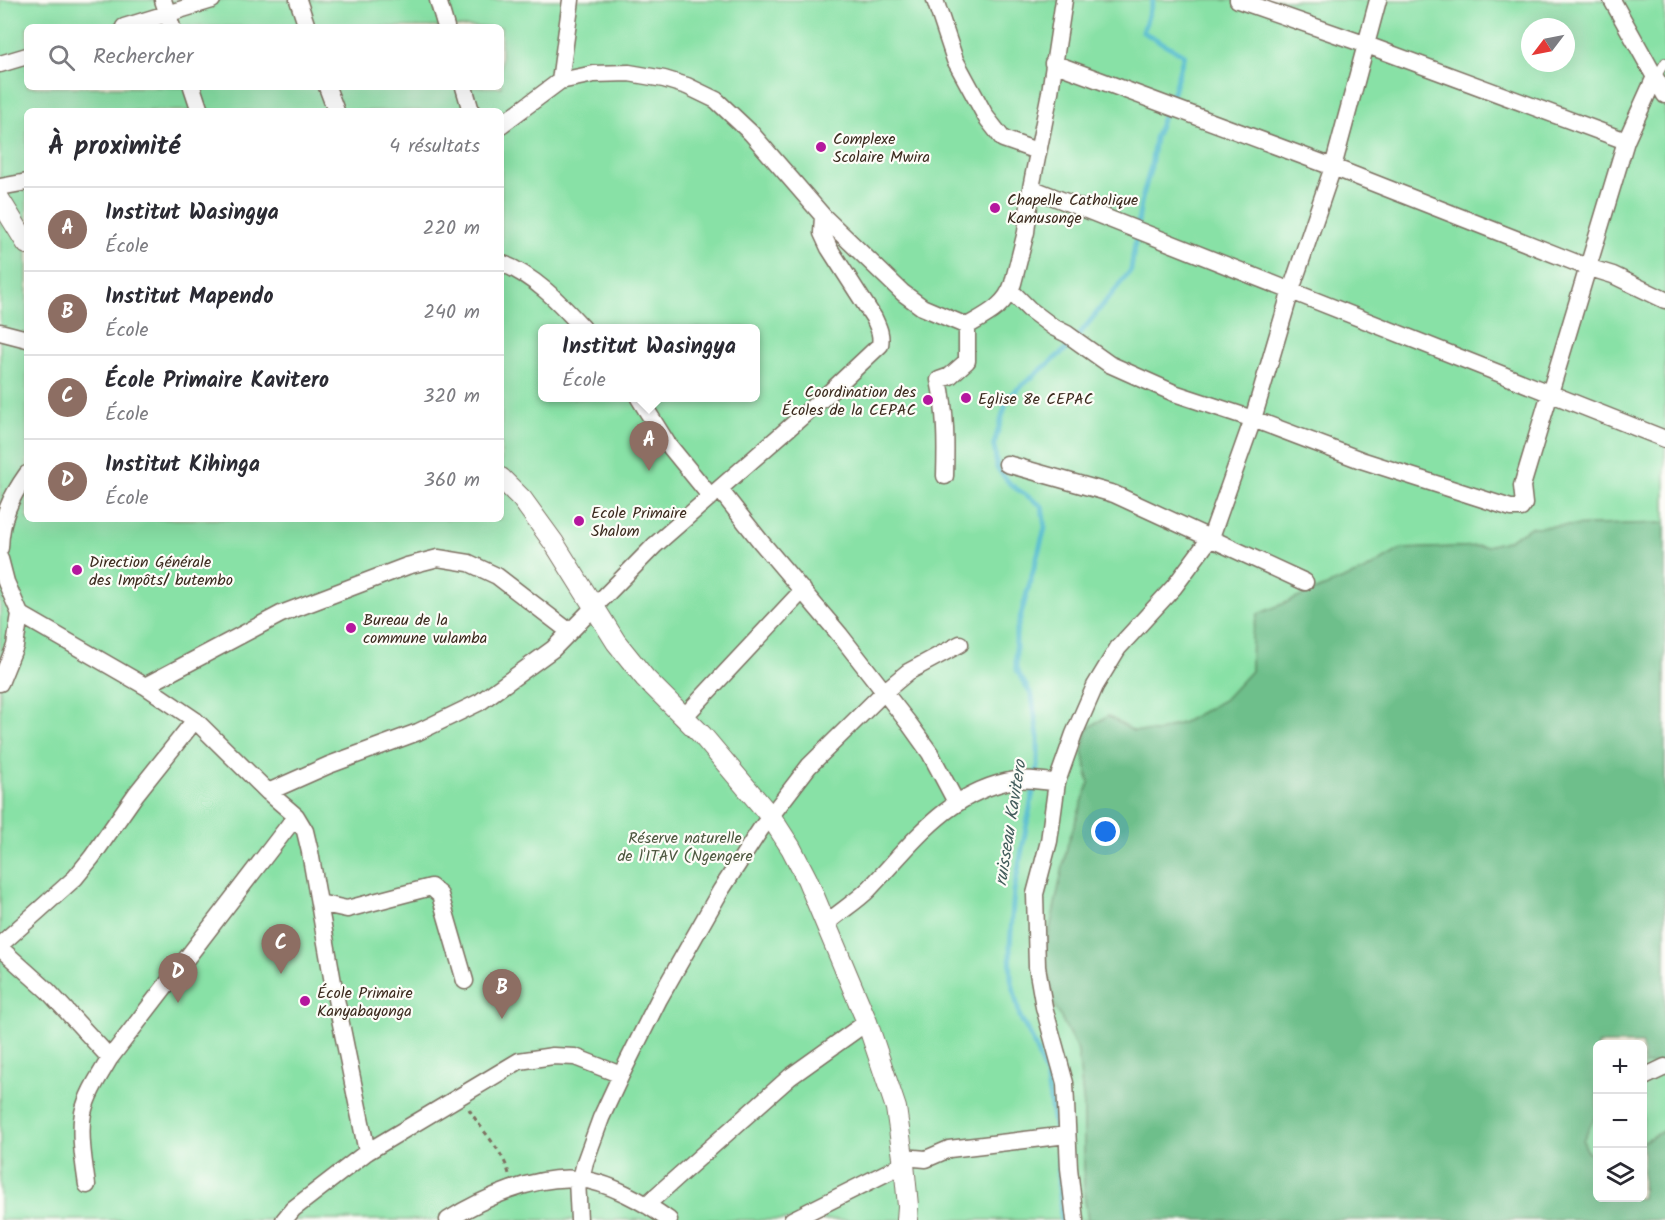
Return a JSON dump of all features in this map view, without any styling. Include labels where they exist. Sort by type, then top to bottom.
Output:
[{"type":"street","points":[[134,24],[212,0]]},
{"type":"street","points":[[298,0],[306,24]]},
{"type":"street","points":[[438,0],[445,24]]},
{"type":"street","points":[[560,81],[571,0]]},
{"type":"street","points":[[935,0],[955,60],[986,117],[1004,139],[1037,151]]},
{"type":"street","points":[[967,326],[991,313],[1011,291],[1026,232],[1037,151],[1064,0]]},
{"type":"street","points":[[1238,0],[1626,141]]},
{"type":"street","points":[[1075,1220],[1065,1083],[1044,1007],[1036,957],[1035,894],[1049,841],[1057,783],[1074,734],[1095,686],[1118,648],[1174,587],[1211,537],[1253,419],[1291,290],[1333,167],[1378,0]]},
{"type":"street","points":[[1611,1],[1665,95]]},
{"type":"street","points":[[0,64],[24,57]]},
{"type":"street","points":[[1053,63],[1333,167],[1587,267],[1613,275],[1665,300]]},
{"type":"street","points":[[504,122],[560,81],[594,74],[629,73],[664,79],[687,86],[716,100],[751,133],[823,216],[903,293],[922,307],[967,326]]},
{"type":"street","points":[[1011,291],[1029,309],[1053,327],[1067,334],[1109,364],[1174,393],[1253,419],[1361,460],[1511,508],[1521,508],[1524,504],[1522,486],[1626,141],[1654,79]]},
{"type":"street","points":[[193,90],[199,108]]},
{"type":"street","points":[[328,90],[335,108]]},
{"type":"street","points":[[465,90],[470,108]]},
{"type":"street","points":[[0,187],[24,183]]},
{"type":"street","points":[[1031,188],[1665,439]]},
{"type":"street","points":[[0,200],[24,238]]},
{"type":"street","points":[[268,792],[329,765],[418,732],[480,702],[553,648],[655,545],[830,392],[880,345],[880,330],[874,318],[829,248],[822,233],[823,216]]},
{"type":"street","points":[[504,264],[541,285],[580,324]]},
{"type":"street","points":[[945,476],[946,444],[943,398],[939,380],[950,376],[967,361],[967,326]]},
{"type":"street","points":[[0,332],[24,338]]},
{"type":"street","points":[[641,402],[667,443],[803,590],[884,692],[930,753],[956,802]]},
{"type":"street","points":[[1008,464],[1114,494],[1305,582]]},
{"type":"street","points":[[0,548],[6,495],[24,477]]},
{"type":"street","points":[[504,481],[522,499],[595,604],[624,651],[645,678],[682,718],[702,735],[771,817],[807,879],[867,1022],[896,1108],[904,1160],[908,1220]]},
{"type":"street","points":[[145,686],[281,614],[406,566],[438,558],[469,564],[497,576],[570,632]]},
{"type":"street","points":[[0,559],[6,582],[20,614],[15,646],[0,683]]},
{"type":"street","points":[[682,718],[803,590]]},
{"type":"street","points":[[20,614],[145,686],[195,720],[268,792],[296,816],[305,831],[367,1152]]},
{"type":"street","points":[[579,1220],[579,1179],[601,1118],[659,999],[721,890],[760,830],[809,766],[884,692],[908,672],[960,644]]},
{"type":"street","points":[[110,1058],[48,991],[0,947],[75,878],[93,857],[136,794],[195,720]]},
{"type":"street","points":[[826,924],[867,891],[907,846],[956,802],[985,788],[1018,780],[1057,783]]},
{"type":"street","points":[[87,1185],[82,1114],[90,1093],[110,1058],[296,816]]},
{"type":"street","points":[[319,903],[347,909],[431,887],[440,895],[465,981]]},
{"type":"street","points":[[646,1205],[790,1077],[867,1022]]},
{"type":"street","points":[[284,1220],[293,1209],[367,1152],[519,1061],[535,1057],[574,1057],[621,1075]]},
{"type":"street","points":[[1647,1076],[1665,1067]]},
{"type":"street","points":[[792,1220],[904,1160],[926,1159],[949,1149],[1067,1135]]},
{"type":"street","points":[[448,1220],[506,1191],[525,1185],[551,1180],[579,1179],[595,1182],[646,1205],[669,1220]]},
{"type":"lane","points":[[1654,79],[1665,62]]},
{"type":"path","points":[[461,1094],[479,1126],[506,1162],[509,1175],[516,1183],[525,1185]]},
{"type":"green space","name":"Réserve naturelle de l'ITAV (Ngengere","points":[[0,0],[1665,0],[1665,523],[1531,527],[1507,541],[1487,546],[1401,549],[1366,570],[1258,614],[1252,634],[1251,671],[1224,700],[1184,722],[1157,732],[1133,731],[1108,716],[1083,749],[1089,783],[1068,843],[1045,953],[1053,1002],[1078,1051],[1084,1107],[1084,1194],[1088,1220],[0,1220]]},
{"type":"green space","points":[[1665,523],[1665,1071],[1657,1063],[1647,1064],[1647,1040],[1593,1040],[1593,1121],[1583,1140],[1587,1151],[1593,1156],[1593,1202],[1647,1202],[1647,1140],[1665,1130],[1665,1220],[1088,1220],[1084,1194],[1084,1107],[1078,1051],[1053,1002],[1045,953],[1068,843],[1089,783],[1083,749],[1088,728],[1108,716],[1133,731],[1157,732],[1184,722],[1224,700],[1251,671],[1252,634],[1258,614],[1366,570],[1401,549],[1487,546],[1507,541],[1531,527]]},
{"type":"green space","points":[[1657,1063],[1665,1071],[1665,1130],[1647,1140],[1647,1094],[1647,1064]]},
{"type":"green space","points":[[1593,1121],[1593,1156],[1587,1151],[1583,1140]]},
{"type":"waterway","name":"ruisseau Kavitero","points":[[1061,1220],[1058,1148],[1046,1076],[1032,1039],[1020,1017],[1011,978],[1010,946],[1014,891],[1038,766],[1038,737],[1032,696],[1016,669],[1016,633],[1045,528],[1042,506],[1011,485],[997,468],[994,444],[1008,397],[1070,346],[1131,270],[1141,203],[1151,166],[1155,138],[1184,55],[1143,32],[1153,0]]},
{"type":"place","name":"Complexe Scolaire Mwira","points":[[821,147]]},
{"type":"place","name":"Chapelle Catholique Kamusonge","points":[[995,208]]},
{"type":"place","name":"Eglise 8e CEPAC","points":[[966,398]]},
{"type":"place","name":"Coordination des Écoles de la CEPAC","points":[[928,400]]},
{"type":"place","name":"Institut Wasingya","points":[[649,471]]},
{"type":"place","name":"Ecole Primaire Shalom","points":[[579,521]]},
{"type":"place","name":"Direction Générale des Impôts/ butembo","points":[[77,570]]},
{"type":"place","name":"Bureau de la commune vulamba","points":[[351,628]]},
{"type":"place","name":"École Primaire Kavitero","points":[[281,974]]},
{"type":"place","name":"École Primaire Kanyabayonga","points":[[305,1001]]},
{"type":"place","name":"Institut Kihinga","points":[[178,1003]]},
{"type":"place","name":"Institut Mapendo","points":[[502,1019]]}]
